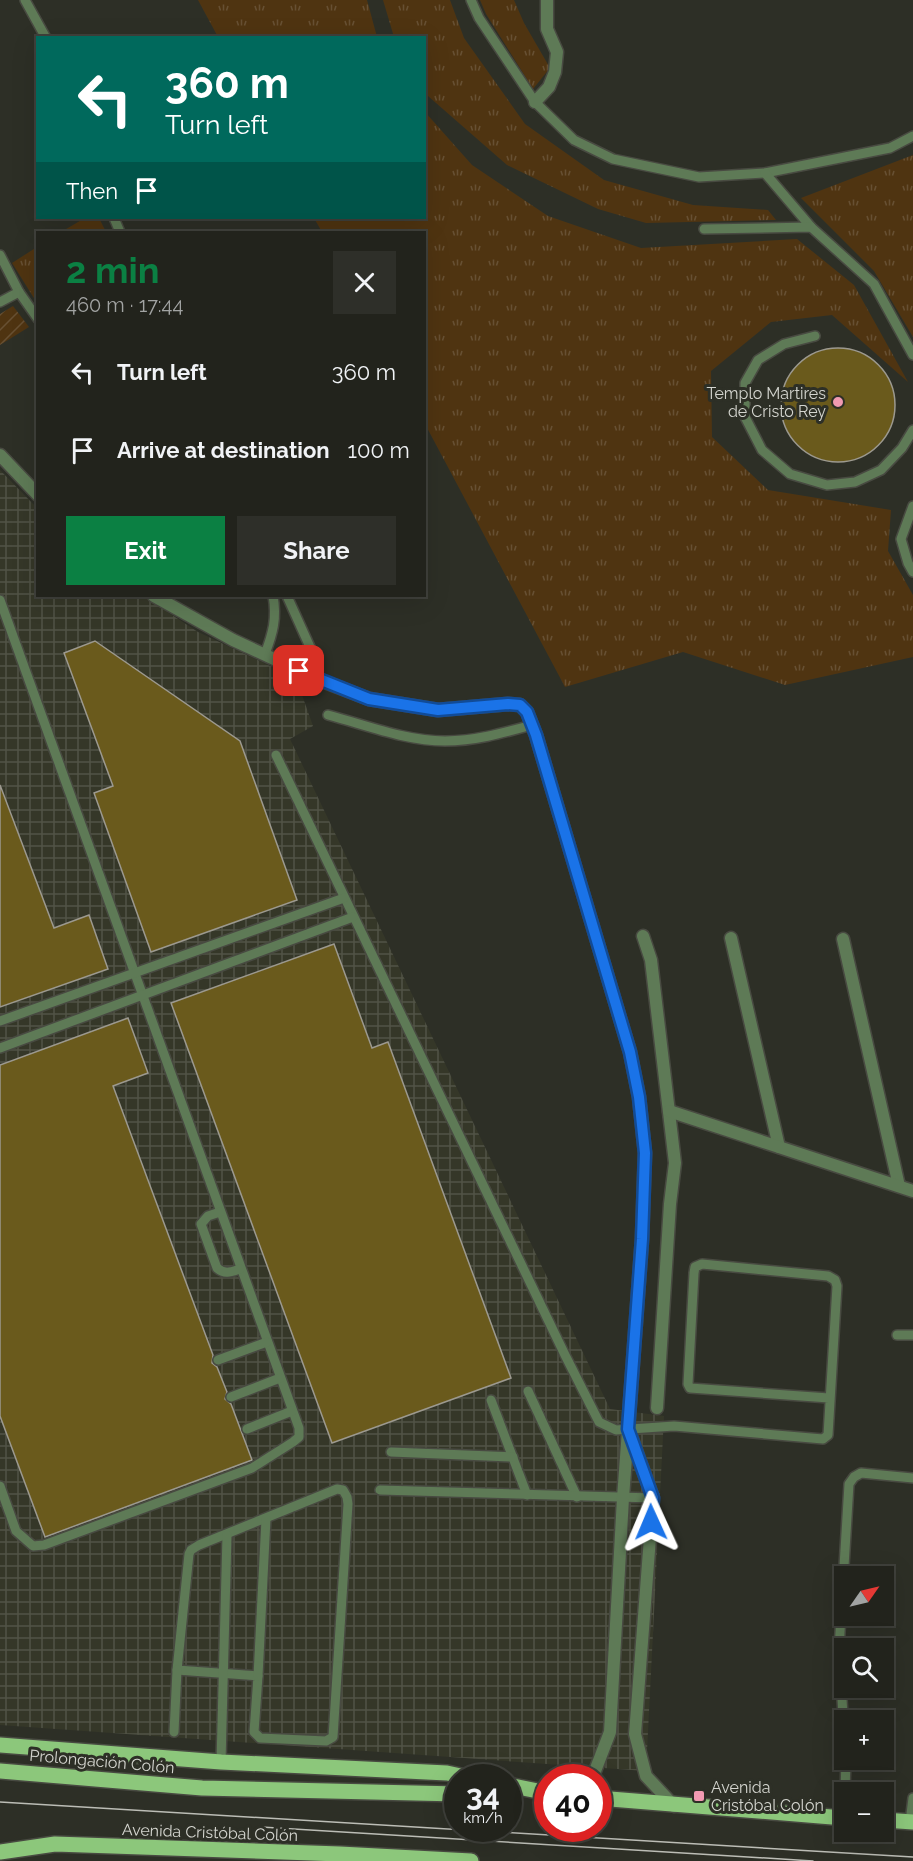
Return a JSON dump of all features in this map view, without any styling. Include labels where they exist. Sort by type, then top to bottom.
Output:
[{"type":"main road","points":[[0,1745],[220,1762],[444,1773]]},
{"type":"main road","name":"Prolongación Colón","points":[[0,1771],[202,1788],[444,1794]]},
{"type":"main road","points":[[612,1799],[834,1817]]},
{"type":"main road","points":[[894,1821],[912,1822]]},
{"type":"main road","name":"Avenida Cristóbal Colón","points":[[0,1852],[55,1844],[471,1861]]},
{"type":"main road","points":[[340,1854],[358,1861]]},
{"type":"street","points":[[535,102],[549,87],[555,72],[557,52],[547,29],[547,0]]},
{"type":"street","points":[[0,455],[36,493]]},
{"type":"street","points":[[156,597],[202,624],[317,679],[369,699],[438,710],[520,705],[527,712],[532,725],[630,1052],[639,1097],[645,1153],[642,1239],[623,1498],[610,1731],[598,1764]]},
{"type":"street","points":[[644,936],[651,960],[675,1163],[670,1204],[657,1408]]},
{"type":"street","points":[[731,938],[779,1147]]},
{"type":"street","points":[[843,939],[900,1186]]},
{"type":"street","points":[[669,1111],[913,1191]]},
{"type":"street","points":[[628,1429],[653,1498],[635,1734],[646,1776],[674,1806]]},
{"type":"lane","points":[[25,0],[45,36]]},
{"type":"lane","points":[[471,0],[479,18],[535,102],[574,140],[613,159],[699,177],[765,173],[890,148],[913,136]]},
{"type":"lane","points":[[765,173],[812,227],[874,284],[913,355]]},
{"type":"lane","points":[[704,229],[812,227]]},
{"type":"lane","points":[[0,255],[19,292],[36,316]]},
{"type":"lane","points":[[0,302],[19,292]]},
{"type":"lane","points":[[815,336],[784,344],[758,360],[745,383],[745,417],[762,450],[790,474],[826,484],[855,482],[881,470],[902,448],[913,430]]},
{"type":"lane","points":[[913,506],[901,538],[913,572]]},
{"type":"lane","points":[[265,654],[274,632],[276,613],[273,597]]},
{"type":"lane","points":[[287,597],[310,647],[317,679]]},
{"type":"lane","points":[[0,600],[141,996],[299,1428],[299,1437],[263,1462],[44,1545],[33,1546],[16,1531],[0,1486]]},
{"type":"lane","points":[[328,715],[388,732],[446,741],[476,739],[532,725]]},
{"type":"lane","points":[[276,755],[599,1422],[616,1430],[674,1426],[825,1439],[829,1433],[829,1398],[837,1286],[835,1280],[828,1276],[702,1264],[695,1267],[688,1384],[690,1388],[829,1398]]},
{"type":"lane","points":[[0,1021],[344,898]]},
{"type":"lane","points":[[0,1048],[353,917]]},
{"type":"lane","points":[[220,1212],[208,1216],[201,1224],[217,1268],[222,1273],[240,1269]]},
{"type":"lane","points":[[897,1335],[913,1335]]},
{"type":"lane","points":[[218,1360],[267,1342]]},
{"type":"lane","points":[[231,1397],[280,1378]]},
{"type":"lane","points":[[528,1391],[577,1497]]},
{"type":"lane","points":[[491,1400],[527,1495]]},
{"type":"lane","points":[[247,1429],[292,1411]]},
{"type":"lane","points":[[391,1452],[513,1457]]},
{"type":"lane","points":[[843,1710],[839,1649],[849,1484],[861,1473],[913,1478]]},
{"type":"lane","points":[[174,1732],[177,1670],[189,1554],[195,1547],[337,1489],[343,1491],[347,1497],[334,1733],[331,1739],[326,1741],[257,1737],[254,1732],[266,1519]]},
{"type":"lane","points":[[380,1491],[653,1498]]},
{"type":"lane","points":[[220,1762],[226,1535]]},
{"type":"lane","points":[[177,1670],[258,1676]]},
{"type":"lane","points":[[912,1822],[913,1798]]},
{"type":"shaded area","points":[[0,470],[36,507],[36,597],[145,597],[198,632],[296,678],[313,726],[290,739],[610,1409],[664,1416],[646,1771],[612,1769],[612,1764],[548,1764],[0,1725]]},
{"type":"green space","points":[[198,0],[367,0],[377,36],[217,36]]},
{"type":"green space","points":[[383,0],[450,0],[464,38],[525,124],[604,180],[693,205],[768,210],[776,220],[646,223],[598,209],[507,165],[428,96],[426,92],[426,36],[394,36]]},
{"type":"green space","points":[[480,0],[514,0],[524,23],[550,68],[533,89],[486,14]]},
{"type":"green space","points":[[426,113],[472,165],[548,216],[641,248],[797,239],[854,285],[908,382],[832,315],[771,322],[711,371],[712,437],[768,490],[891,510],[888,551],[913,595],[913,657],[785,685],[683,652],[565,687],[426,426],[426,231],[321,231],[315,219],[426,219]]},
{"type":"green space","points":[[913,155],[913,337],[874,271],[801,198]]},
{"type":"green space","points":[[83,219],[100,219],[106,231],[63,231]]},
{"type":"green space","points":[[36,248],[36,301],[12,263]]},
{"type":"green space","points":[[13,306],[29,327],[0,345],[0,314]]},
{"type":"building","name":"Templo Martires de Cristo Rey","points":[[838,348],[860,353],[878,365],[890,383],[895,405],[890,427],[878,445],[860,457],[838,462],[816,457],[798,445],[786,427],[781,405],[786,383],[798,365],[816,353]]},
{"type":"building","points":[[95,641],[240,741],[297,900],[151,952],[94,793],[113,786],[64,653]]},
{"type":"building","points":[[0,785],[54,928],[89,915],[108,969],[0,1007]]},
{"type":"building","points":[[334,944],[372,1048],[388,1042],[511,1378],[332,1443],[171,1003]]},
{"type":"building","points":[[128,1018],[148,1073],[113,1086],[213,1355],[212,1363],[217,1367],[227,1392],[225,1399],[231,1404],[252,1460],[45,1537],[0,1416],[0,1065]]},
{"type":"tram line","points":[[0,1802],[913,1857]]},
{"type":"tram line","points":[[261,1827],[813,1861]]},
{"type":"place","name":"Templo Martires de Cristo Rey","points":[[838,402]]},
{"type":"place","name":"Avenida Cristóbal Colón","points":[[699,1796]]},
{"type":"route","points":[[299,671],[369,699],[438,710],[508,704],[520,705],[527,712],[536,735],[630,1052],[639,1097],[645,1153],[642,1239],[628,1429],[653,1498],[651,1522]]}]
